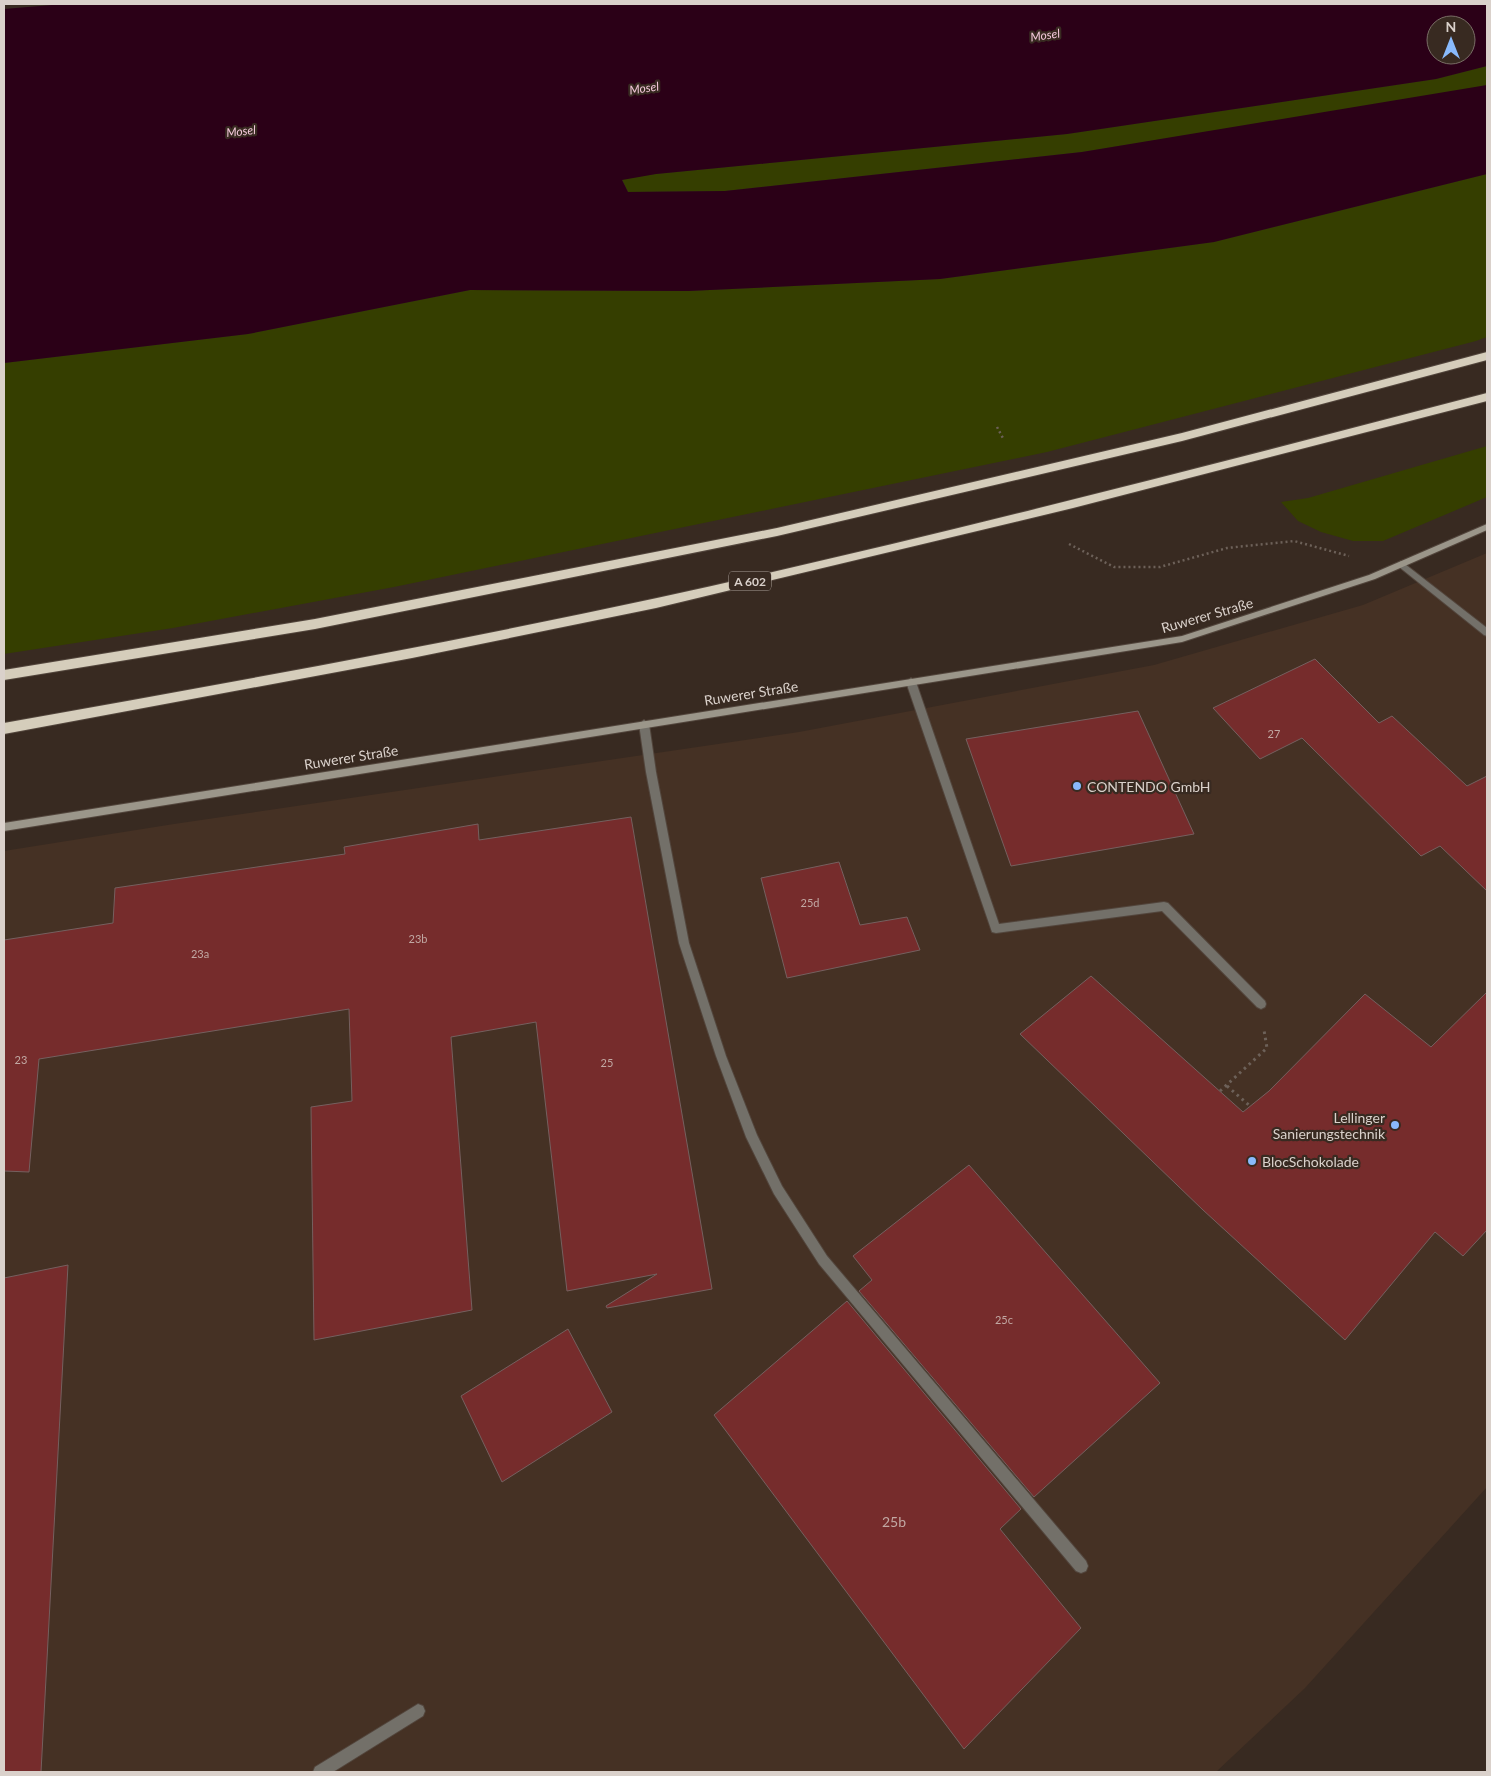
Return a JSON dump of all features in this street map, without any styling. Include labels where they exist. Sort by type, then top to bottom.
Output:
[{"type":"highway","points":[[4,675],[315,624],[777,532],[1182,438],[1487,356]]},
{"type":"highway","name":"A 602","points":[[4,729],[307,673],[654,603],[915,544],[1165,483],[1487,397]]},
{"type":"main road","name":"Ruwerer Straße","points":[[4,827],[1182,640],[1372,577],[1487,527]]},
{"type":"lane","points":[[1401,564],[1487,634]]},
{"type":"lane","points":[[911,682],[996,929],[1164,906],[1261,1004]]},
{"type":"lane","points":[[644,724],[651,772],[684,943],[721,1056],[752,1137],[778,1190],[823,1260],[1081,1566]]},
{"type":"lane","points":[[320,1772],[418,1711]]},
{"type":"path","points":[[997,427],[1004,440]]},
{"type":"path","points":[[1069,544],[1114,567],[1160,567],[1227,548],[1294,540],[1348,555],[1372,577]]},
{"type":"path","points":[[1220,1092],[1267,1048],[1261,1004]]},
{"type":"path","points":[[1227,1086],[1250,1106]]},
{"type":"shaded area","points":[[1487,553],[1487,1487],[1305,1688],[1216,1772],[4,1772],[4,851],[174,824],[799,732],[1154,665],[1363,605]]},
{"type":"green space","points":[[1487,66],[1487,85],[1467,90],[1082,152],[725,191],[628,192],[622,179],[656,174],[1067,134],[1436,79]]},
{"type":"green space","points":[[1487,174],[1487,337],[1476,341],[1047,452],[394,587],[173,628],[4,654],[4,363],[248,334],[470,290],[688,291],[940,279],[1214,242]]},
{"type":"green space","points":[[1487,446],[1487,497],[1383,541],[1353,541],[1321,532],[1298,521],[1281,502],[1308,498]]},
{"type":"water","name":"Mosel","points":[[64,4],[1487,4],[1487,66],[1436,79],[1067,134],[656,174],[622,180],[628,192],[725,191],[1082,152],[1487,85],[1487,174],[1214,242],[940,279],[688,291],[470,290],[248,334],[4,363],[4,9]]},
{"type":"building","points":[[1315,659],[1379,723],[1392,716],[1467,786],[1487,776],[1487,891],[1440,846],[1421,856],[1302,738],[1260,759],[1213,708]]},
{"type":"building","name":"CONTENDO GmbH","points":[[1138,711],[1194,834],[1011,866],[966,739]]},
{"type":"building","points":[[631,817],[712,1289],[607,1308],[606,1306],[657,1274],[567,1291],[536,1022],[451,1037],[472,1310],[314,1340],[311,1107],[352,1101],[349,1009],[39,1059],[29,1172],[4,1171],[4,940],[113,923],[115,888],[345,854],[344,847],[478,824],[479,840]]},
{"type":"building","points":[[839,862],[860,925],[907,917],[920,950],[787,978],[761,878]]},
{"type":"building","name":"BlocSchokolade","points":[[1091,976],[1243,1112],[1269,1091],[1365,994],[1431,1047],[1487,992],[1487,1230],[1463,1256],[1435,1232],[1345,1340],[1203,1210],[1020,1034]]},
{"type":"building","points":[[969,1165],[1160,1383],[1034,1497],[859,1291],[872,1280],[853,1256]]},
{"type":"building","points":[[68,1265],[41,1772],[4,1772],[4,1278]]},
{"type":"building","points":[[847,1301],[1021,1509],[1000,1529],[1081,1628],[964,1749],[714,1415]]},
{"type":"building","points":[[568,1329],[612,1412],[502,1482],[461,1396]]},
{"type":"place","name":"CONTENDO GmbH","points":[[1077,786]]},
{"type":"place","name":"Lellinger Sanierungstechnik","points":[[1395,1125]]},
{"type":"place","name":"BlocSchokolade","points":[[1252,1161]]}]
